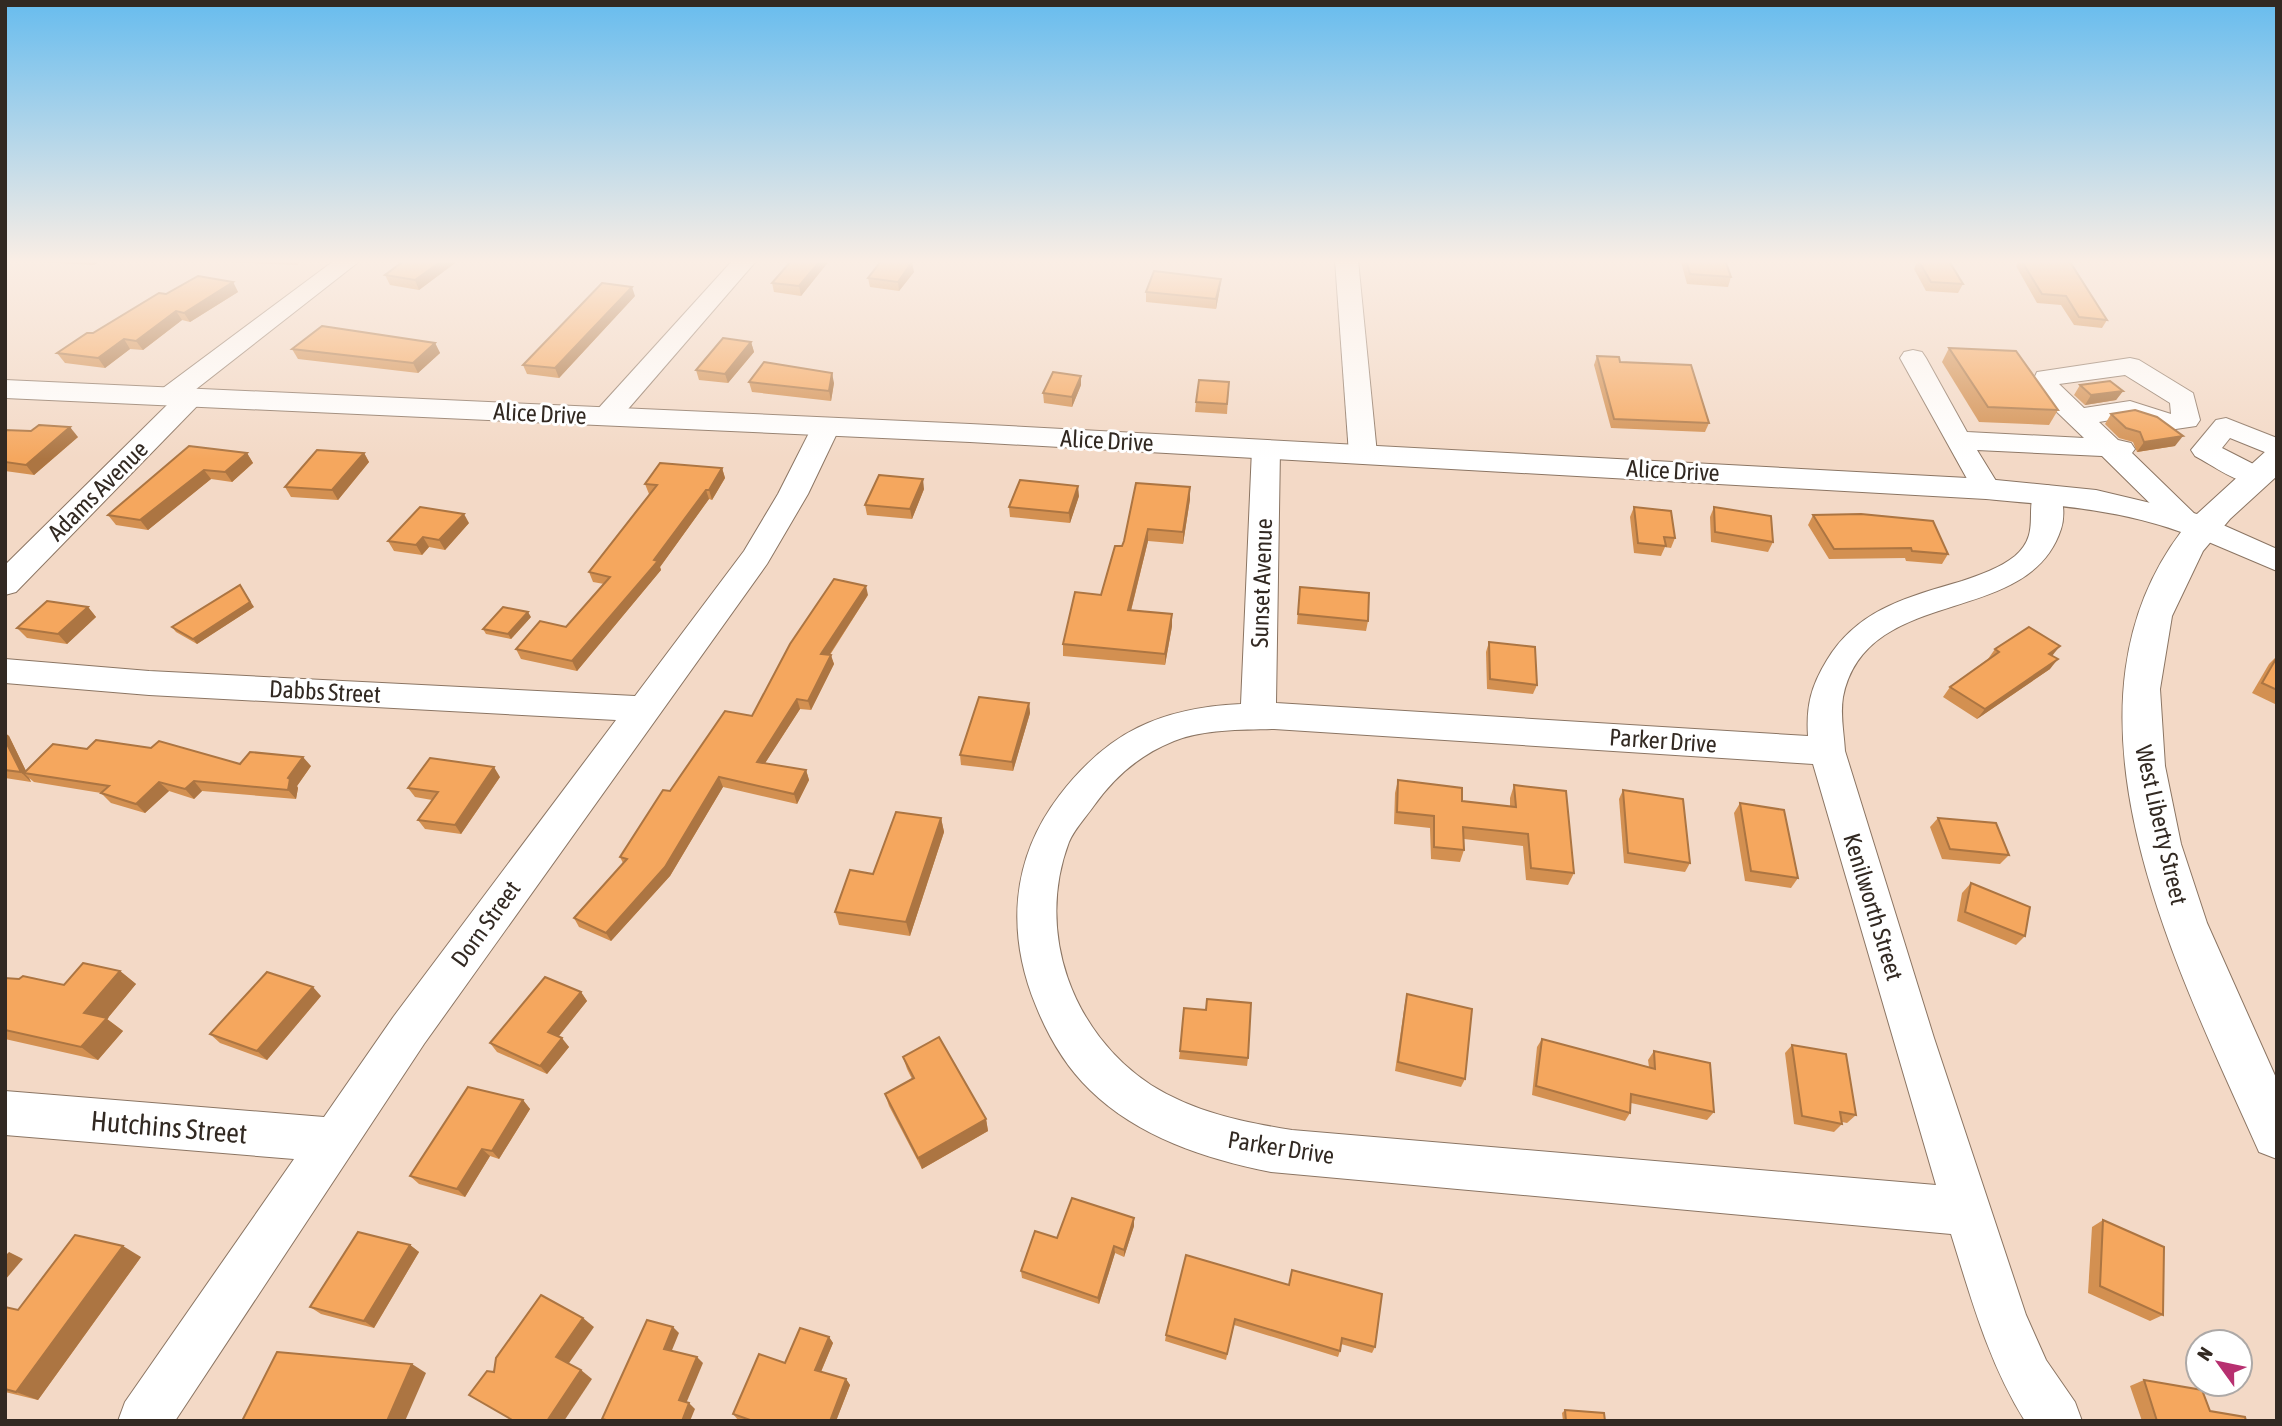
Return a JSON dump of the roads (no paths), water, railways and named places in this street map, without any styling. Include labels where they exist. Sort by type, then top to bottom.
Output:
[{"type":"main road","name":"Alice Drive","points":[[5,389],[1266,449],[1986,489],[2097,498],[2195,524]]},
{"type":"main road","name":"West Liberty Street","points":[[2267,468],[2195,524],[2187,548],[2172,574],[2147,650],[2141,720],[2144,768],[2179,909],[2223,1018],[2277,1135]]},
{"type":"street","name":"Adams Avenue","points":[[5,584],[180,397],[267,327]]},
{"type":"street","points":[[606,417],[687,327]]},
{"type":"street","points":[[1352,327],[1363,454]]},
{"type":"street","points":[[1913,358],[1986,489]]},
{"type":"street","points":[[2267,468],[2206,450],[2226,426],[2277,449]]},
{"type":"street","name":"Dorn Street","points":[[144,1421],[333,1140],[478,933],[756,556],[793,494],[827,427]]},
{"type":"street","points":[[1957,440],[2134,432],[2217,436]]},
{"type":"street","points":[[2134,432],[2195,524],[2277,561]]},
{"type":"street","name":"Sunset Avenue","points":[[1258,716],[1266,449]]},
{"type":"street","name":"Kenilworth Street","points":[[2047,494],[2051,518],[2045,540],[2031,561],[2011,575],[1909,608],[1864,635],[1852,649],[1826,696],[1827,751],[1968,1212],[2003,1321],[2028,1378],[2056,1421]]},
{"type":"street","name":"Dabbs Street","points":[[5,671],[149,683],[645,709]]},
{"type":"street","name":"Parker Drive","points":[[1827,751],[1258,716],[1219,716],[1181,724],[1124,751],[1092,780],[1051,840],[1036,896],[1042,966],[1068,1029],[1098,1067],[1132,1097],[1180,1124],[1230,1143],[1292,1153],[1968,1212]]},
{"type":"street","name":"Hutchins Street","points":[[5,1113],[333,1140]]}]
